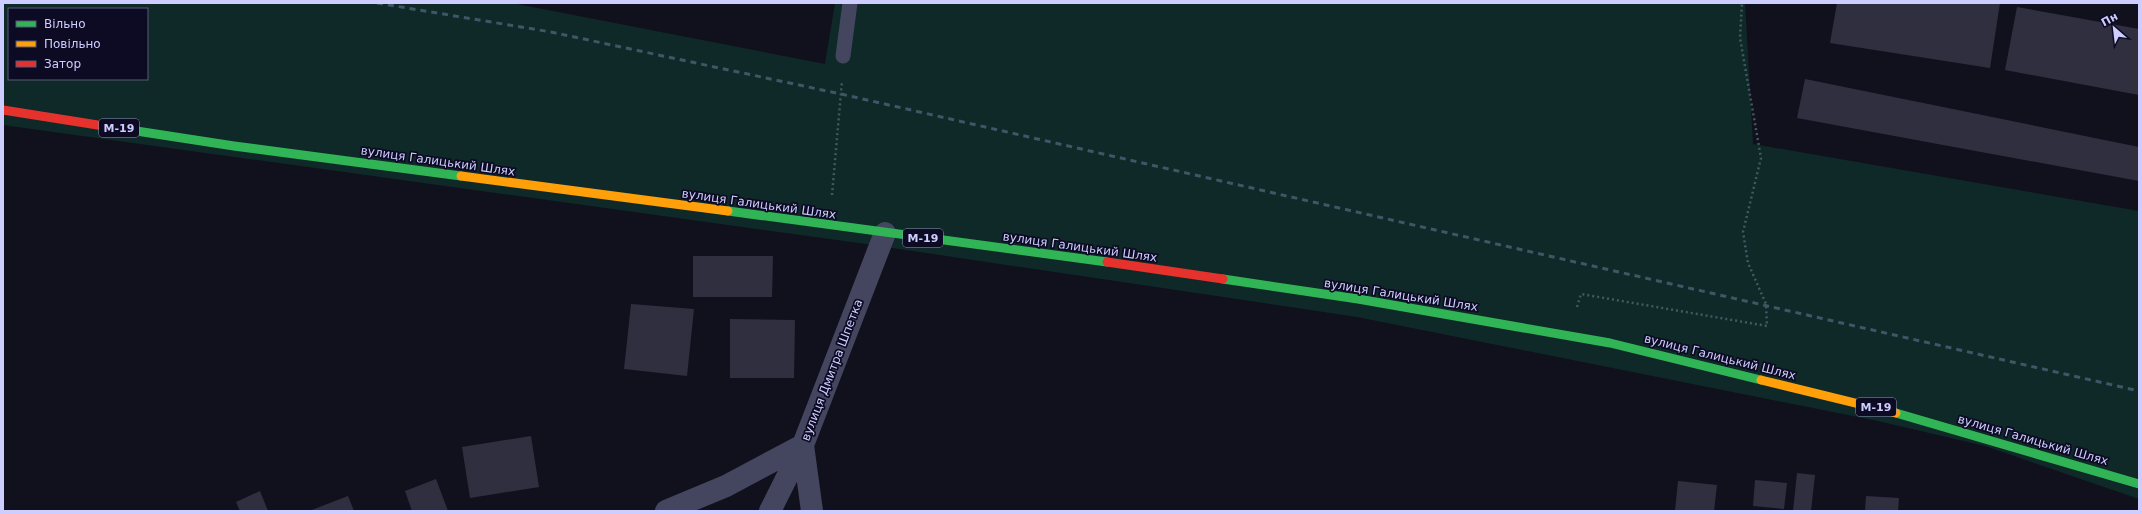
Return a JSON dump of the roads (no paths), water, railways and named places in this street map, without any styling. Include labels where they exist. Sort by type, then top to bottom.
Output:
[{"type":"highway","name":"вулиця Галицький Шлях","points":[[3,110],[242,147],[1052,254],[1350,298],[1610,343],[1878,408],[2139,484]]},
{"type":"street","name":"вулиця Дмитра Шпетка","points":[[812,511],[803,445],[885,233]]},
{"type":"street","points":[[666,511],[726,486],[803,445]]},
{"type":"street","points":[[770,511],[803,445]]},
{"type":"lane","points":[[843,56],[850,3]]},
{"type":"railway","points":[[377,3],[551,32],[841,94],[2139,391]]}]
